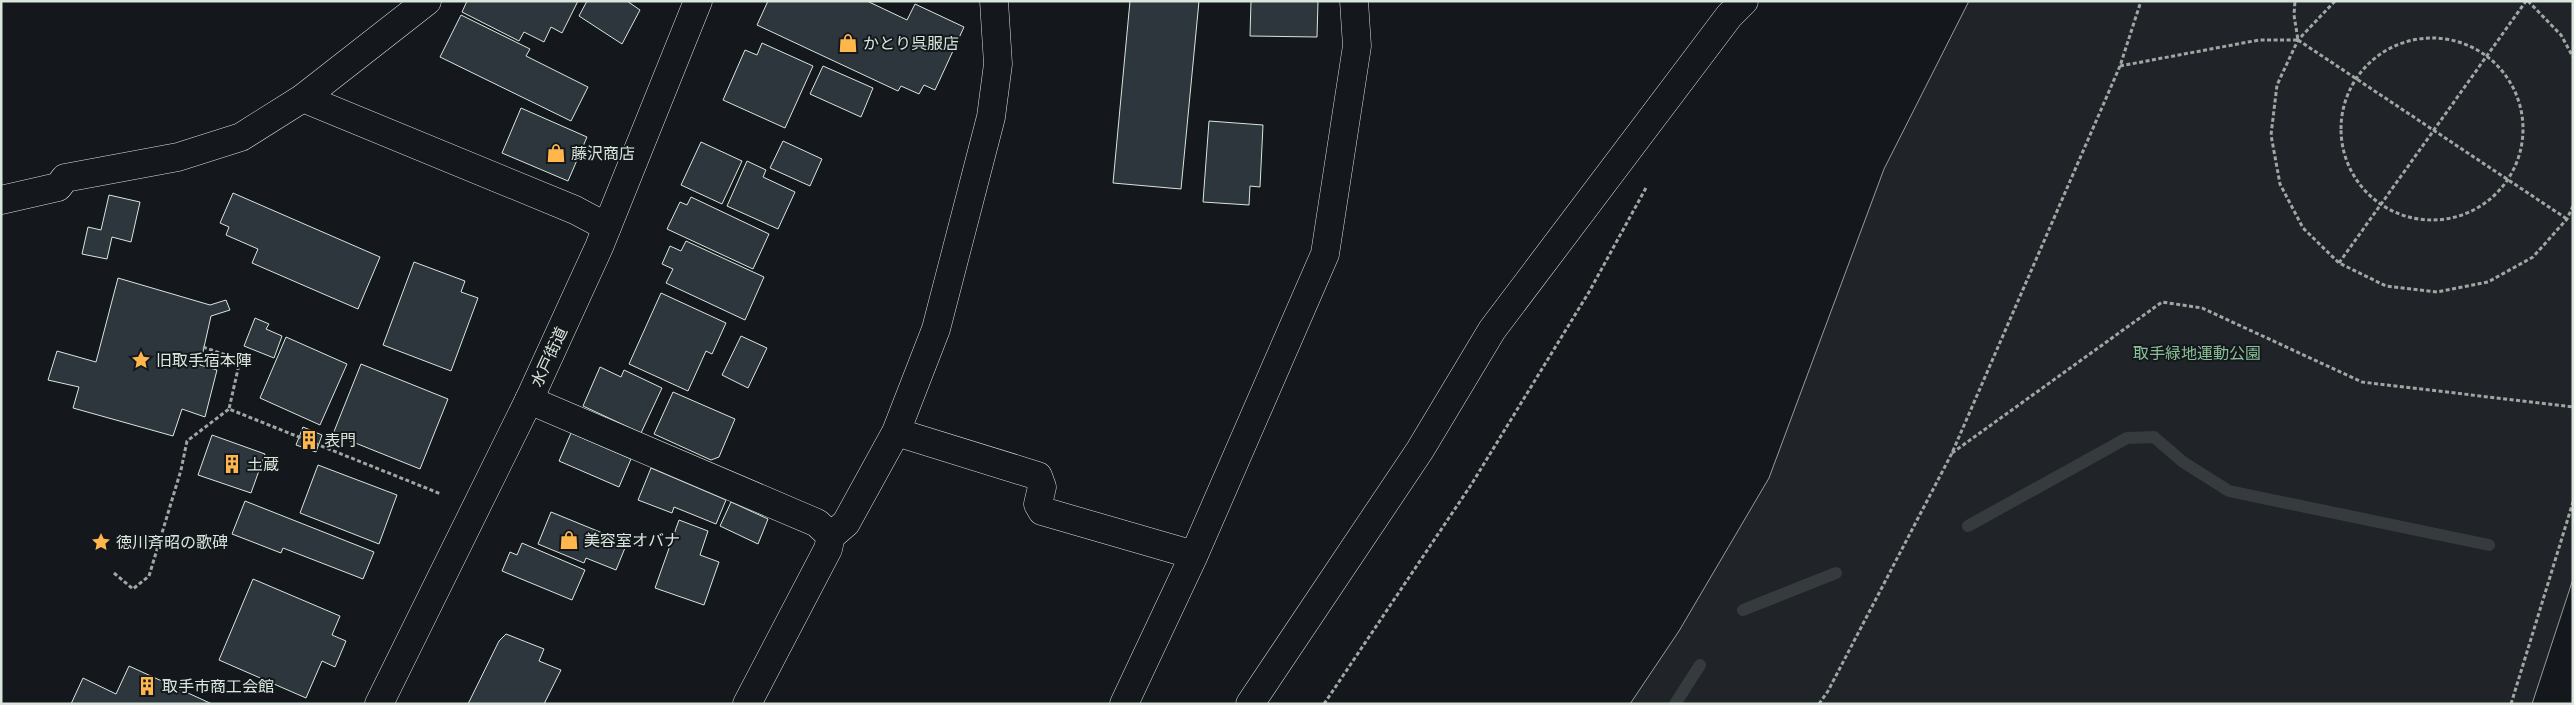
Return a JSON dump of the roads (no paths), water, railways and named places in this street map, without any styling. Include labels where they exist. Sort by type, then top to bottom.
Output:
[{"type":"street","points":[[3,194],[58,187],[65,178],[178,157],[241,138],[303,98],[427,1]]},
{"type":"street","name":"水戸街道","points":[[379,704],[529,400],[607,227],[698,1]]},
{"type":"street","points":[[747,704],[828,549],[831,536],[846,523],[896,432],[936,329],[990,117],[998,64],[994,1]]},
{"type":"street","points":[[1124,704],[1194,555],[1325,254],[1357,46],[1354,1]]},
{"type":"street","points":[[1250,704],[1420,450],[1492,330],[1732,6]]},
{"type":"street","points":[[303,98],[574,210],[607,227]]},
{"type":"street","points":[[529,400],[817,523],[831,536]]},
{"type":"street","points":[[896,432],[1038,476],[1042,487],[1038,504],[1042,511],[1194,555]]},
{"type":"waterway","points":[[1968,526],[2127,438],[2154,437],[2183,462],[2229,491],[2489,545]]},
{"type":"waterway","points":[[1743,610],[1836,573]]},
{"type":"waterway","points":[[1675,704],[1700,665]]},
{"type":"place","name":"かとり呉服店","points":[[848,43]]},
{"type":"place","name":"藤沢商店","points":[[556,153]]},
{"type":"place","name":"旧取手宿本陣","points":[[141,360]]},
{"type":"place","name":"表門","points":[[309,440]]},
{"type":"place","name":"土蔵","points":[[232,464]]},
{"type":"place","name":"美容室オバナ","points":[[569,540]]},
{"type":"place","name":"徳川斉昭の歌碑","points":[[101,542]]},
{"type":"place","name":"取手市商工会館","points":[[147,686]]},
{"type":"park label","name":"取手緑地運動公園","points":[[2197,353]]}]
